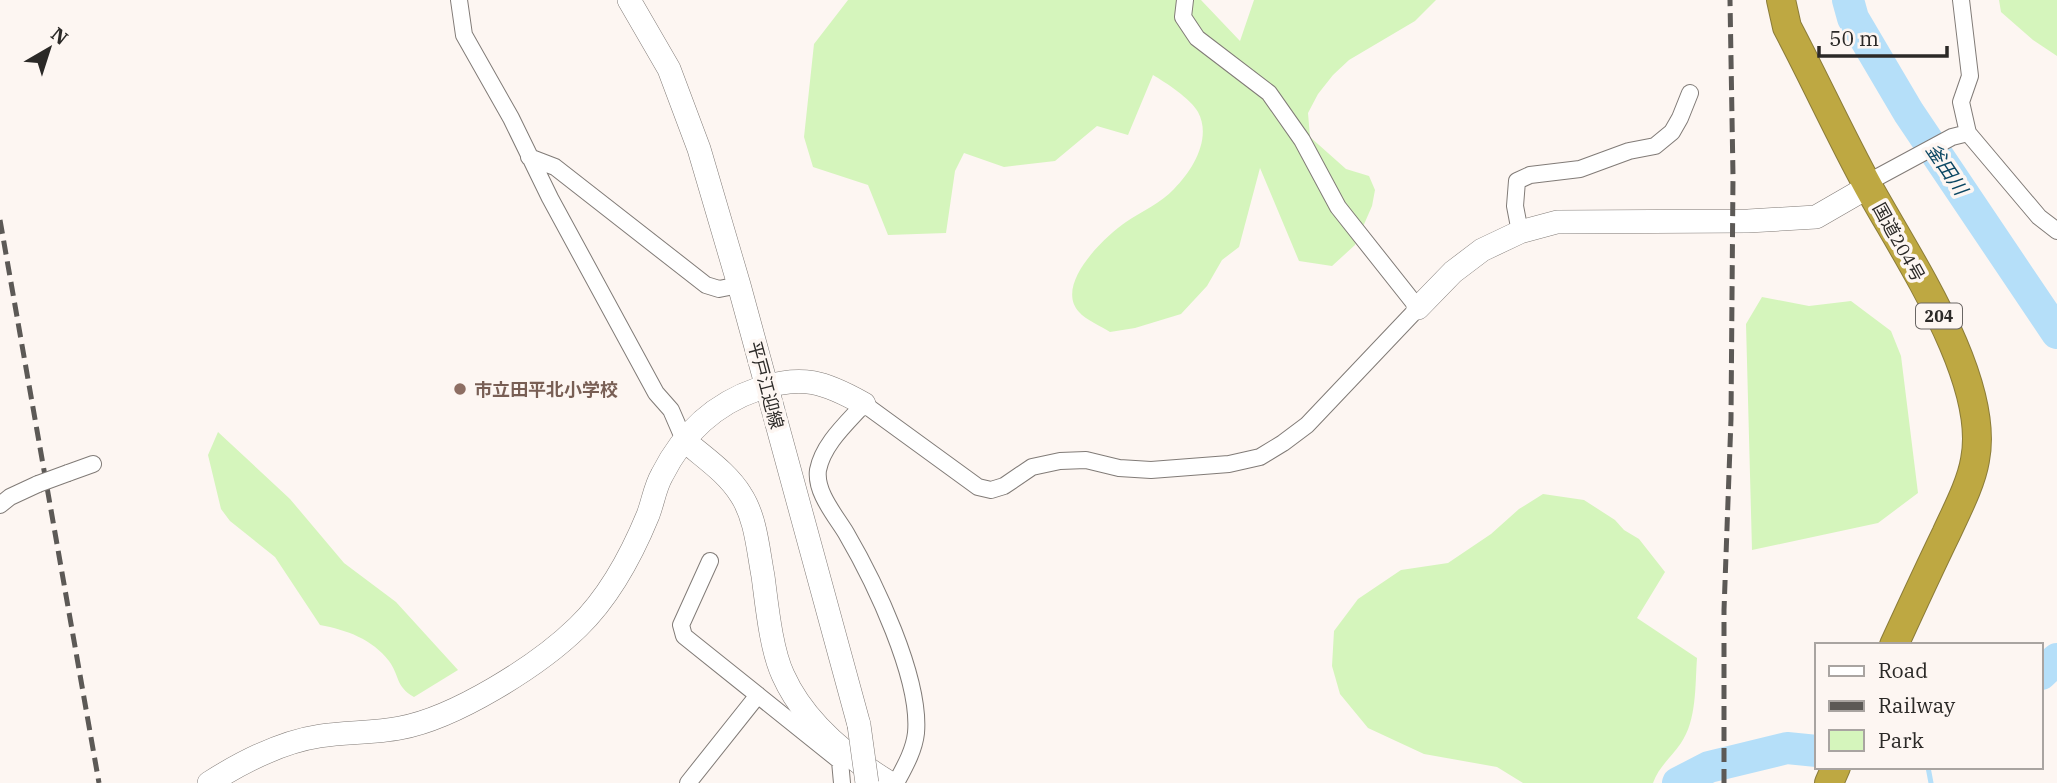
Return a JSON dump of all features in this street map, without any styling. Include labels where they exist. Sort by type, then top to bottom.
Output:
[{"type":"highway","name":"国道204号","points":[[1782,0],[1787,27],[1872,182],[1953,345],[1972,397],[1976,428],[1975,460],[1958,509],[1895,643]]},
{"type":"street","points":[[459,0],[464,35],[511,118],[529,157],[656,393],[671,410],[684,440],[728,477],[743,497],[756,534],[770,623],[782,674],[800,704],[834,743],[867,769],[893,783],[905,765],[916,737],[913,690],[901,653],[866,568],[821,491],[818,471],[827,447],[863,404]]},
{"type":"street","name":"平戸江迎線","points":[[629,0],[668,69],[699,149],[739,285],[859,725],[867,783]]},
{"type":"street","points":[[1185,0],[1183,17],[1197,38],[1269,93],[1302,140],[1338,207],[1418,308]]},
{"type":"street","points":[[1961,0],[1970,76],[1961,102],[1960,135],[2039,217],[2057,231]]},
{"type":"street","points":[[1520,232],[1515,206],[1517,181],[1530,176],[1580,169],[1629,151],[1655,146],[1672,132],[1690,93]]},
{"type":"street","points":[[208,783],[240,763],[290,743],[318,736],[401,728],[438,717],[480,696],[547,653],[580,626],[623,568],[648,515],[661,475],[684,440],[711,411],[742,394],[766,386],[816,382],[842,392],[863,404],[978,487],[991,490],[1032,467],[1060,461],[1086,460],[1119,468],[1151,470],[1229,464],[1260,457],[1307,425],[1418,308],[1463,265],[1482,250],[1520,232],[1557,222],[1748,221],[1816,217],[1872,182],[1960,135]]},
{"type":"street","points":[[529,157],[555,167],[706,285],[719,289],[739,285]]},
{"type":"street","points":[[0,505],[10,497],[38,484],[93,464]]},
{"type":"street","points":[[710,561],[681,625],[684,636],[840,761],[842,783]]},
{"type":"street","points":[[688,783],[758,695]]},
{"type":"green space","points":[[848,0],[1201,0],[1240,41],[1254,0],[1436,0],[1415,21],[1349,60],[1318,94],[1308,113],[1310,137],[1346,169],[1369,176],[1375,190],[1372,206],[1355,245],[1332,266],[1299,261],[1260,168],[1239,247],[1222,260],[1207,286],[1181,314],[1135,328],[1110,332],[1079,312],[1073,301],[1077,276],[1085,262],[1106,239],[1126,222],[1163,199],[1188,173],[1202,143],[1202,122],[1195,107],[1153,75],[1128,135],[1097,126],[1055,161],[1004,167],[964,153],[955,171],[946,233],[888,235],[868,185],[813,167],[804,137],[814,44]]},
{"type":"green space","points":[[1999,0],[2057,0],[2057,56],[2033,40],[2001,12]]},
{"type":"green space","points":[[1762,297],[1809,306],[1851,301],[1891,331],[1901,356],[1918,493],[1878,523],[1752,550],[1746,324]]},
{"type":"green space","points":[[218,432],[290,499],[344,563],[396,602],[458,670],[414,697],[404,689],[389,661],[375,647],[349,633],[320,625],[275,557],[230,521],[221,509],[208,455]]},
{"type":"green space","points":[[1543,494],[1584,500],[1639,539],[1665,572],[1637,618],[1697,658],[1690,724],[1653,783],[1523,783],[1497,767],[1424,754],[1368,728],[1340,694],[1332,666],[1334,631],[1358,599],[1401,570],[1448,563]]},
{"type":"waterway","name":"釜田川","points":[[1848,0],[1853,18],[1909,113],[2057,333]]},
{"type":"waterway","name":"釜田川","points":[[2043,672],[2057,659]]},
{"type":"waterway","name":"釜田川","points":[[1678,783],[1709,767],[1787,748],[1815,751]]},
{"type":"waterway","points":[[1928,769],[1931,783]]},
{"type":"railway","points":[[1724,783],[1724,610],[1731,419],[1733,176],[1730,0]]},
{"type":"railway","points":[[0,220],[99,783]]},
{"type":"place","name":"市立田平北小学校","points":[[460,389]]}]
